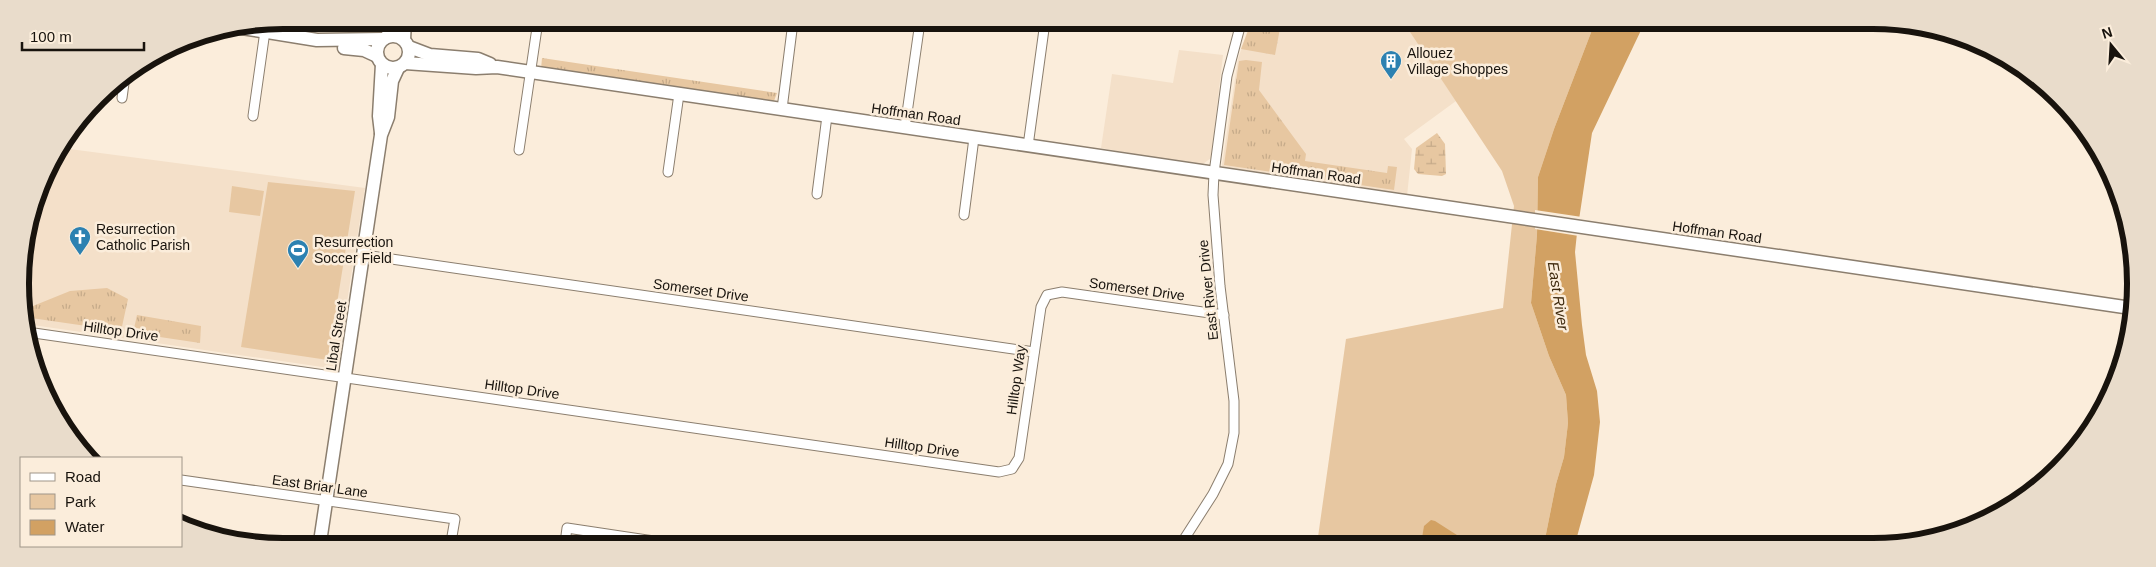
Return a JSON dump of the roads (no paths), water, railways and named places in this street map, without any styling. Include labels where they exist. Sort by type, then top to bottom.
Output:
[{"type":"street","points":[[253,116],[265,29]]},
{"type":"street","points":[[269,29],[317,40],[334,48],[364,50],[390,68],[402,65],[409,56],[406,29]]},
{"type":"street","points":[[380,60],[378,47],[390,29]]},
{"type":"street","points":[[519,150],[537,29]]},
{"type":"street","points":[[782,109],[792,29]]},
{"type":"street","points":[[905,128],[919,29]]},
{"type":"street","points":[[1028,146],[1044,29]]},
{"type":"street","name":"East River Drive","points":[[1185,538],[1217,486],[1228,464],[1234,433],[1234,401],[1224,315],[1214,195],[1214,173],[1227,76],[1239,29]]},
{"type":"street","points":[[317,40],[396,36],[407,43]]},
{"type":"street","name":"Hoffman Road","points":[[407,43],[430,55],[478,59],[497,67]]},
{"type":"street","name":"Libal Street","points":[[380,60],[379,116],[381,135]]},
{"type":"street","name":"Hoffman Road","points":[[402,65],[497,67],[2126,307]]},
{"type":"street","name":"Libal Street","points":[[321,538],[381,135],[388,117],[392,81],[402,65]]},
{"type":"street","points":[[122,98],[124,85]]},
{"type":"street","points":[[668,172],[679,94]]},
{"type":"street","points":[[816,194],[828,116]]},
{"type":"street","points":[[964,215],[974,138]]},
{"type":"street","name":"Somerset Drive","points":[[364,255],[1034,352]]},
{"type":"street","name":"Somerset Drive","points":[[1047,295],[1062,292],[1224,315]]},
{"type":"street","name":"Hilltop Way","points":[[1012,469],[1019,458],[1041,307],[1047,295]]},
{"type":"street","name":"Hilltop Drive","points":[[34,333],[999,472],[1012,469]]},
{"type":"street","name":"East Briar Lane","points":[[182,480],[454,520],[452,538]]},
{"type":"street","points":[[566,538],[567,528],[634,538]]},
{"type":"water","name":"East River","points":[[1642,29],[1592,133],[1577,233],[1575,252],[1582,325],[1586,355],[1597,391],[1600,422],[1594,475],[1577,538],[1545,538],[1556,484],[1564,457],[1568,423],[1566,395],[1549,356],[1531,303],[1537,235],[1538,177],[1554,129],[1592,30]]},
{"type":"water","points":[[1431,520],[1435,521],[1462,538],[1422,538],[1424,526]]},
{"type":"place","name":"Allouez Village Shoppes","points":[[1391,80]]},
{"type":"place","name":"Resurrection Catholic Parish","points":[[80,256]]},
{"type":"place","name":"Resurrection Soccer Field","points":[[298,269]]}]
